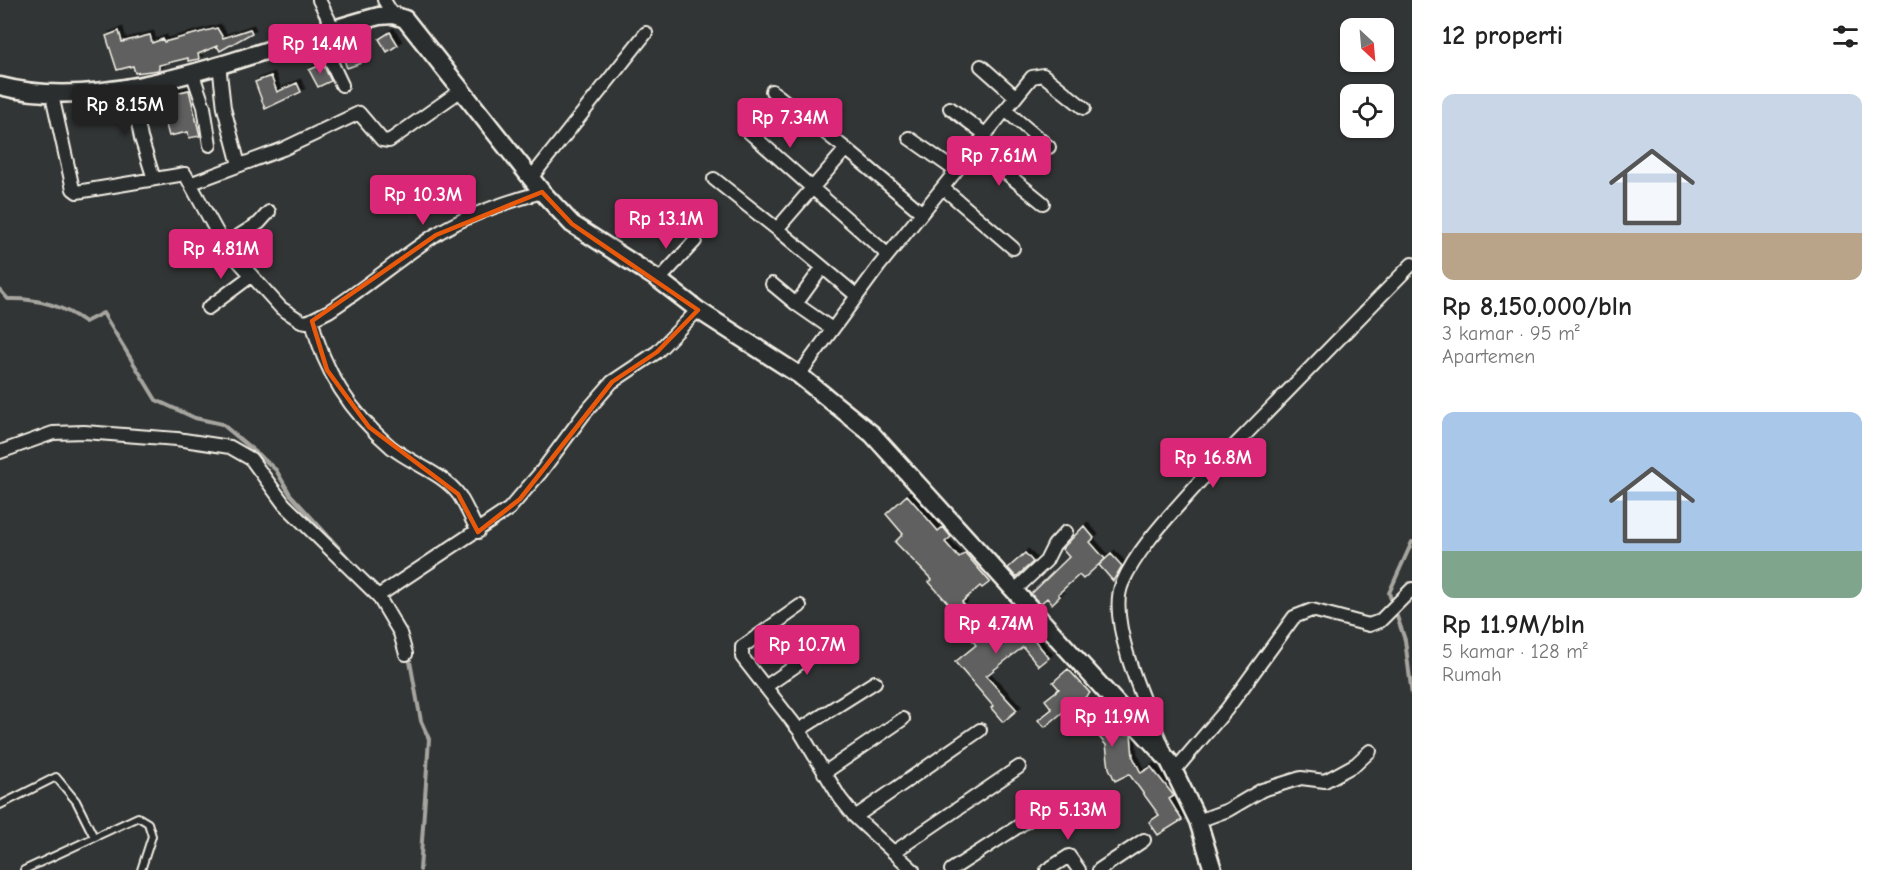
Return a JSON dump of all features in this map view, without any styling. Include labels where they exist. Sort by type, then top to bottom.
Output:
[{"type":"street","points":[[319,0],[325,31],[342,85]]},
{"type":"street","points":[[0,86],[52,95],[88,95],[192,72],[325,31],[389,7],[412,27],[460,91],[542,192],[572,224],[659,280],[698,310],[799,375],[872,434],[1172,765]]},
{"type":"street","points":[[531,178],[646,33]]},
{"type":"street","points":[[219,64],[224,108],[239,165]]},
{"type":"street","points":[[981,66],[1016,97]]},
{"type":"street","points":[[192,72],[204,107],[210,146]]},
{"type":"street","points":[[799,375],[921,212],[944,188],[974,147],[1032,77],[1043,75],[1084,108]]},
{"type":"street","points":[[130,85],[141,138],[154,178]]},
{"type":"street","points":[[192,183],[283,148],[359,113],[381,140],[389,141],[460,91]]},
{"type":"street","points":[[772,91],[921,212]]},
{"type":"street","points":[[52,95],[70,184],[74,190],[185,174],[192,183],[224,245],[281,308],[301,321],[312,321],[357,292],[436,235],[463,220],[518,198],[542,192]]},
{"type":"street","points":[[950,108],[985,134]]},
{"type":"street","points":[[1005,110],[1049,147]]},
{"type":"street","points":[[749,132],[888,255]]},
{"type":"street","points":[[909,138],[956,171]]},
{"type":"street","points":[[974,147],[1043,203]]},
{"type":"street","points":[[777,230],[846,149]]},
{"type":"street","points":[[714,179],[857,296]]},
{"type":"street","points":[[944,188],[1013,248]]},
{"type":"street","points":[[224,245],[259,223],[269,212]]},
{"type":"street","points":[[659,280],[695,241]]},
{"type":"street","points":[[1213,870],[1198,821],[1139,688],[1119,623],[1118,602],[1123,582],[1146,547],[1200,481],[1412,264]]},
{"type":"street","points":[[796,304],[822,268]]},
{"type":"street","points":[[208,308],[251,276]]},
{"type":"street","points":[[772,284],[832,329]]},
{"type":"street","points":[[378,596],[478,532],[520,499],[584,414],[612,382],[657,352],[698,310]]},
{"type":"street","points":[[312,321],[327,370],[369,427],[394,449],[458,494],[478,532]]},
{"type":"street","points":[[0,452],[53,433],[84,432],[177,439],[230,447],[251,459],[284,504],[378,596],[400,633],[406,654]]},
{"type":"street","points":[[1015,590],[1046,561],[1054,545],[1066,532]]},
{"type":"street","points":[[1172,765],[1227,709],[1294,617],[1312,610],[1370,625],[1384,617],[1412,589]]},
{"type":"street","points":[[800,606],[742,647],[742,657],[799,730],[824,773],[855,817],[913,870]]},
{"type":"street","points":[[765,687],[833,640]]},
{"type":"street","points":[[799,730],[875,682]]},
{"type":"street","points":[[824,773],[903,719]]},
{"type":"street","points":[[855,817],[980,730]]},
{"type":"street","points":[[1198,821],[1228,810],[1262,790],[1296,779],[1317,781],[1332,778],[1360,762],[1370,751]]},
{"type":"street","points":[[894,852],[1019,767]]},
{"type":"street","points":[[951,870],[1042,811]]},
{"type":"street","points":[[1099,870],[1144,840]]},
{"type":"street","points":[[1047,870],[1069,856],[1079,870]]},
{"type":"lane","points":[[0,805],[56,777],[76,801],[94,837]]},
{"type":"lane","points":[[24,870],[138,817],[148,823],[152,836],[141,870]]},
{"type":"highlighted area","points":[[542,192],[572,224],[698,310],[657,352],[612,382],[520,499],[478,532],[458,494],[369,427],[327,370],[312,321],[436,235]]},
{"type":"building","points":[[217,28],[223,38],[250,29],[252,33],[220,51],[217,46],[198,54],[199,59],[188,61],[188,58],[159,65],[159,70],[135,73],[133,66],[117,70],[106,36],[119,31],[122,42],[150,35],[152,43]]},
{"type":"building","points":[[390,32],[398,45],[387,52],[379,39]]},
{"type":"building","points":[[354,47],[361,63],[347,68],[341,52]]},
{"type":"building","points":[[323,64],[331,81],[318,87],[309,70]]},
{"type":"building","points":[[271,76],[277,92],[297,83],[301,92],[265,109],[255,82]]},
{"type":"building","points":[[170,89],[171,94],[189,90],[200,136],[189,138],[188,132],[169,136],[162,111],[146,114],[144,99],[159,97],[159,92]]},
{"type":"building","points":[[907,495],[938,531],[943,527],[951,537],[945,542],[959,558],[965,553],[990,582],[982,588],[980,586],[962,602],[964,605],[956,612],[929,582],[932,580],[895,542],[903,534],[886,514]]},
{"type":"building","points":[[1084,526],[1094,538],[1090,542],[1105,559],[1083,579],[1079,575],[1058,594],[1060,596],[1052,604],[1047,598],[1040,604],[1031,594],[1069,557],[1062,549]]},
{"type":"building","points":[[1025,553],[1033,562],[1016,577],[1008,568]]},
{"type":"building","points":[[1111,554],[1122,566],[1113,581],[1099,565]]},
{"type":"building","points":[[982,611],[994,626],[1011,611],[1049,658],[1039,666],[1023,647],[986,676],[1017,710],[1003,722],[991,708],[993,706],[955,662],[976,645],[961,624]]},
{"type":"building","points":[[1068,669],[1090,693],[1082,700],[1101,724],[1108,719],[1121,734],[1131,734],[1133,757],[1141,773],[1151,767],[1174,796],[1169,799],[1182,820],[1158,835],[1149,822],[1159,815],[1129,774],[1115,781],[1109,768],[1106,745],[1090,726],[1081,734],[1063,712],[1045,727],[1038,720],[1052,709],[1045,700],[1059,689],[1053,682]]},
{"type":"waterway","points":[[0,290],[8,299],[49,304],[85,322],[103,313],[156,400],[195,418],[222,424],[276,470],[290,494],[349,559]]},
{"type":"waterway","points":[[1412,542],[1389,593],[1405,640],[1412,695]]},
{"type":"waterway","points":[[409,656],[421,721],[429,739],[420,870]]}]
